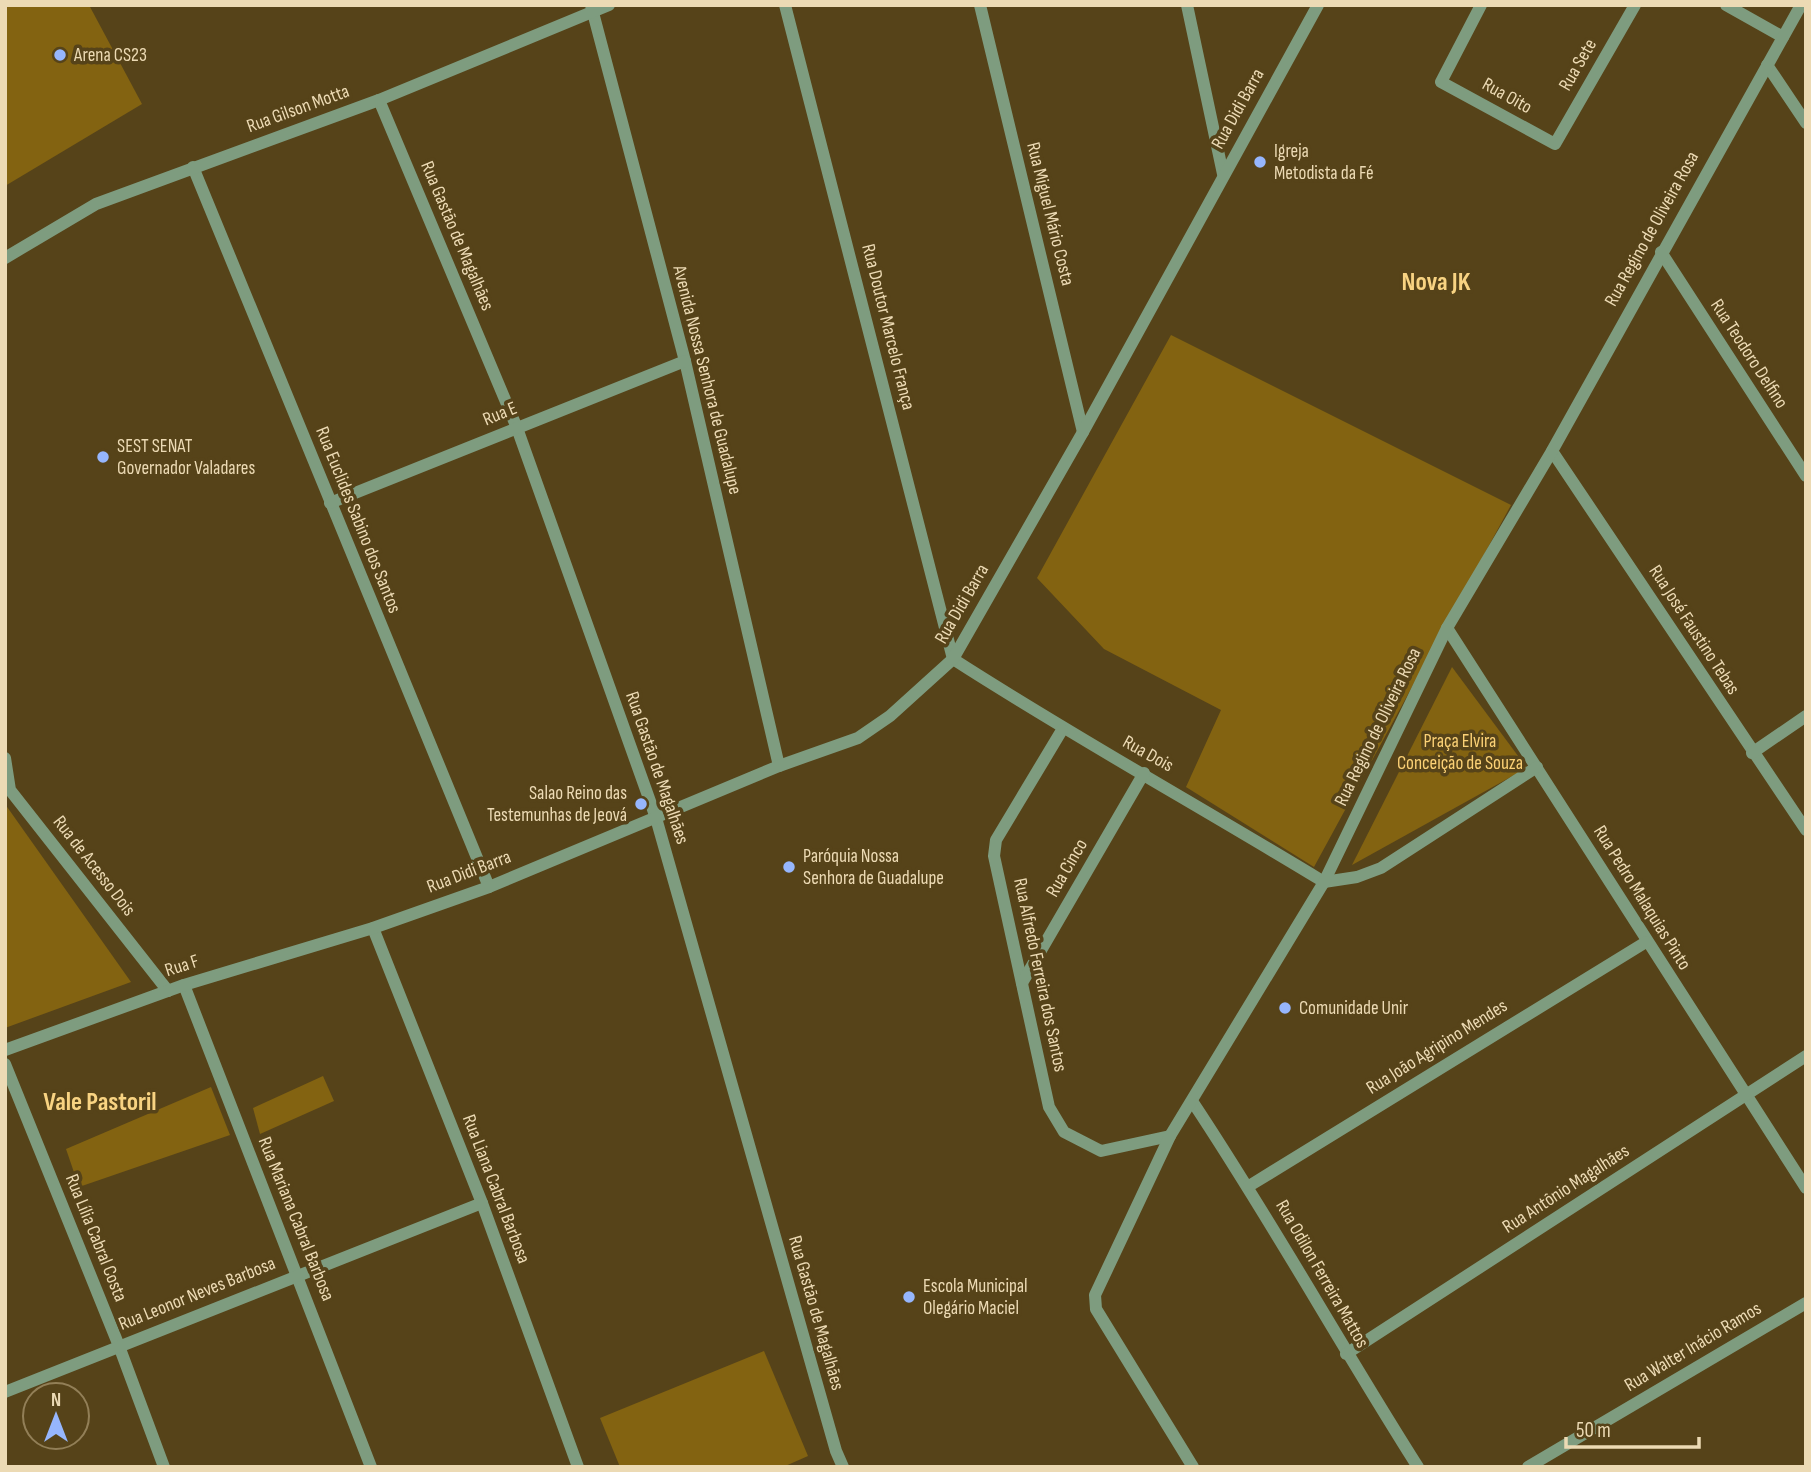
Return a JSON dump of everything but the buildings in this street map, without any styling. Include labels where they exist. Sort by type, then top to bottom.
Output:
[{"type":"street","name":"Rua Gilson Motta","points":[[5,258],[96,204],[379,100],[591,9],[609,5]]},
{"type":"street","name":"Rua Doutor Marcelo França","points":[[785,5],[953,659]]},
{"type":"street","name":"Rua Miguel Mário Costa","points":[[980,5],[1083,432]]},
{"type":"street","points":[[1187,5],[1223,174]]},
{"type":"street","name":"Rua Didi Barra","points":[[373,928],[489,887],[779,765],[858,738],[890,716],[953,659],[1083,432],[1318,5]]},
{"type":"street","name":"Rua Oito","points":[[1481,5],[1441,82],[1555,144]]},
{"type":"street","name":"Rua Sete","points":[[1555,144],[1634,5]]},
{"type":"street","points":[[1727,5],[1783,37]]},
{"type":"street","name":"Rua Regino de Oliveira Rosa","points":[[1193,1467],[1095,1302],[1095,1295],[1170,1136],[1324,882],[1447,628],[1552,451],[1801,5]]},
{"type":"street","name":"Avenida Nossa Senhora de Guadalupe","points":[[591,9],[685,361],[779,765]]},
{"type":"street","points":[[1767,65],[1806,123]]},
{"type":"street","name":"Rua Gastão de Magalhães","points":[[379,100],[517,428],[656,818],[836,1451],[843,1467]]},
{"type":"street","name":"Rua Euclides Sabino dos Santos","points":[[193,167],[489,887]]},
{"type":"street","name":"Rua Teodoro Delfino","points":[[1661,252],[1806,476]]},
{"type":"street","name":"Rua E","points":[[330,503],[685,361]]},
{"type":"street","name":"Rua José Faustino Tebas","points":[[1552,451],[1806,830]]},
{"type":"street","name":"Rua Pedro Malaquias Pinto","points":[[1447,628],[1806,1188]]},
{"type":"street","name":"Rua Dois","points":[[953,659],[1062,730],[1144,773],[1324,882]]},
{"type":"street","points":[[1752,753],[1806,716]]},
{"type":"street","name":"Rua Alfredo Ferreira dos Santos","points":[[1062,730],[996,840],[994,856],[1049,1107],[1064,1132],[1101,1150],[1170,1136]]},
{"type":"street","name":"Rua de Acesso Dois","points":[[5,758],[8,790],[168,991]]},
{"type":"street","points":[[1324,882],[1357,877],[1381,868],[1537,767]]},
{"type":"street","name":"Rua Cinco","points":[[1022,983],[1144,773]]},
{"type":"street","name":"Rua F","points":[[5,1050],[184,985],[373,928]]},
{"type":"street","name":"Rua Liana Cabral Barbosa","points":[[373,928],[482,1203],[578,1467]]},
{"type":"street","name":"Rua João Agripino Mendes","points":[[1249,1186],[1646,942]]},
{"type":"street","name":"Rua Mariana Cabral Barbosa","points":[[184,985],[371,1467]]},
{"type":"street","name":"Rua Antônio Magalhães","points":[[1346,1354],[1806,1056]]},
{"type":"street","name":"Rua Lília Cabral Costa","points":[[5,1064],[119,1346],[164,1467]]},
{"type":"street","name":"Rua Odilon Ferreira Mattos","points":[[1192,1101],[1249,1186],[1346,1354],[1418,1467]]},
{"type":"street","name":"Rua Leonor Neves Barbosa","points":[[5,1392],[482,1203]]},
{"type":"street","name":"Rua Walter Inácio Ramos","points":[[1528,1467],[1806,1303]]},
{"type":"green space","name":"Arena CS23","points":[[5,5],[89,5],[142,104],[5,186]]},
{"type":"green space","points":[[1171,335],[1511,505],[1314,867],[1186,787],[1221,710],[1104,649],[1037,578]]},
{"type":"green space","name":"Praça Elvira Conceição de Souza","points":[[1452,667],[1527,768],[1352,865]]},
{"type":"green space","points":[[5,804],[131,982],[5,1028]]},
{"type":"green space","points":[[323,1076],[334,1101],[260,1134],[253,1108]]},
{"type":"green space","points":[[211,1087],[230,1135],[79,1187],[66,1149]]},
{"type":"green space","points":[[764,1351],[808,1456],[783,1467],[620,1467],[600,1418]]},
{"type":"place","name":"Arena CS23","points":[[60,55]]},
{"type":"place","name":"Igreja Metodista da Fé","points":[[1260,162]]},
{"type":"place","name":"SEST SENAT Governador Valadares","points":[[103,457]]},
{"type":"place","name":"Salao Reino das Testemunhas de Jeová","points":[[641,804]]},
{"type":"place","name":"Paróquia Nossa Senhora de Guadalupe","points":[[789,867]]},
{"type":"place","name":"Comunidade Unir","points":[[1285,1008]]},
{"type":"place","name":"Escola Municipal Olegário Maciel","points":[[909,1297]]},
{"type":"district","name":"Nova JK","points":[[1436,282]]},
{"type":"district","name":"Vale Pastoril","points":[[100,1102]]}]
